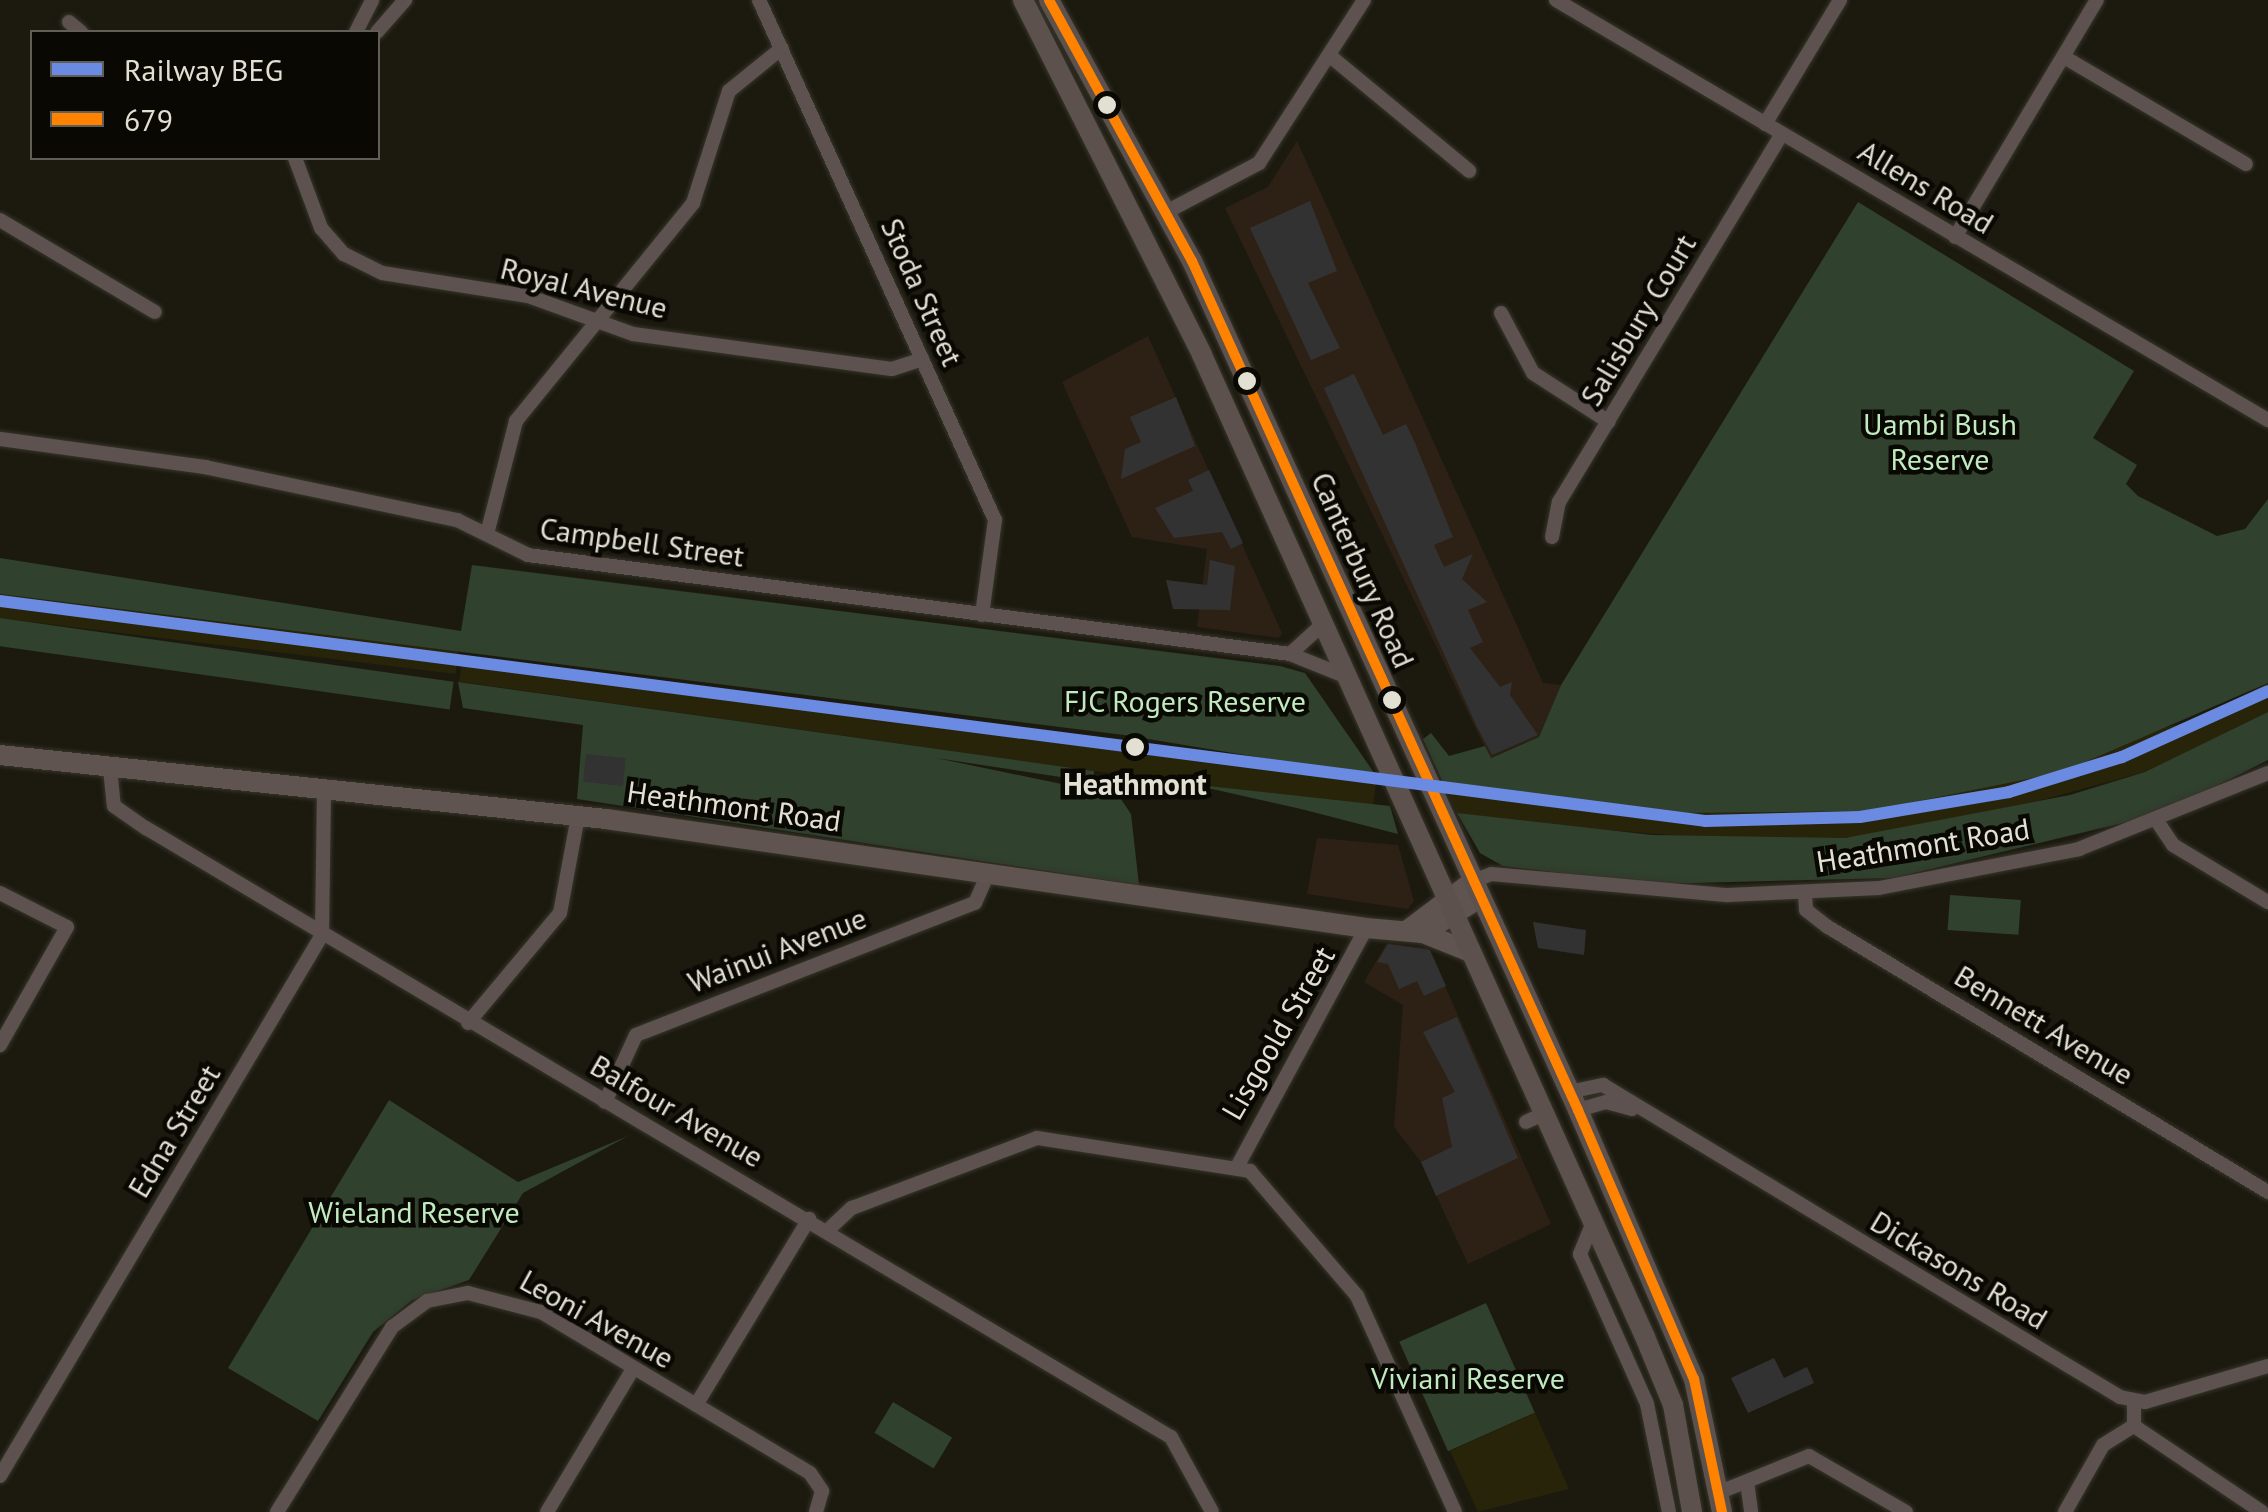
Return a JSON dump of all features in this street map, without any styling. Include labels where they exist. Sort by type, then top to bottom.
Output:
[{"type":"main road","name":"Canterbury Road","points":[[1023,0],[1250,464],[1470,952],[1535,1118],[1593,1222],[1673,1405],[1692,1512]]},
{"type":"main road","name":"Canterbury Road","points":[[1048,0],[1168,211],[1573,1101],[1694,1379],[1721,1502]]},
{"type":"main road","points":[[1136,228],[1168,211]]},
{"type":"main road","points":[[1250,464],[1277,453]]},
{"type":"main road","points":[[1375,740],[1392,730],[1395,714]]},
{"type":"main road","points":[[1535,1118],[1573,1101]]},
{"type":"street","points":[[357,30],[372,0]]},
{"type":"street","points":[[379,30],[405,0]]},
{"type":"street","name":"Stoda Street","points":[[759,0],[994,520],[982,615]]},
{"type":"street","points":[[1066,0],[1066,35]]},
{"type":"street","points":[[1168,211],[1259,163],[1364,0]]},
{"type":"street","name":"Allens Road","points":[[1556,0],[1575,5],[1782,134],[2268,420]]},
{"type":"street","points":[[1766,124],[1840,0]]},
{"type":"street","points":[[1955,236],[2097,0]]},
{"type":"street","points":[[487,534],[516,421],[693,203],[729,91],[782,48]]},
{"type":"street","points":[[1329,56],[1469,171]]},
{"type":"street","points":[[2064,57],[2246,164]]},
{"type":"street","name":"Salisbury Court","points":[[1552,538],[1558,502],[1782,134]]},
{"type":"street","name":"Royal Avenue","points":[[296,160],[321,228],[360,264],[528,296],[596,322],[892,369],[922,359]]},
{"type":"street","points":[[0,220],[155,312]]},
{"type":"street","points":[[1501,313],[1533,372],[1609,422]]},
{"type":"street","name":"Campbell Street","points":[[0,439],[205,467],[487,534],[528,555],[1290,654],[1345,676]]},
{"type":"street","points":[[1290,654],[1323,624]]},
{"type":"street","name":"Heathmont Road","points":[[0,755],[324,794],[578,816],[1415,932]]},
{"type":"street","name":"Balfour Avenue","points":[[110,770],[114,806],[468,1023],[828,1230],[1172,1437],[1212,1512]]},
{"type":"street","name":"Heathmont Road","points":[[1476,890],[1513,876],[1805,895],[1956,876],[2157,821],[2268,774]]},
{"type":"street","name":"Edna Street","points":[[0,1476],[322,935],[324,794]]},
{"type":"street","points":[[468,1023],[560,912],[578,816]]},
{"type":"street","points":[[2157,821],[2173,845],[2268,902]]},
{"type":"street","name":"Wainui Avenue","points":[[605,1102],[636,1035],[975,902],[989,872]]},
{"type":"street","points":[[1415,932],[1476,890]]},
{"type":"street","points":[[0,893],[67,927],[0,1045]]},
{"type":"street","name":"Bennett Avenue","points":[[1805,895],[1806,910],[1828,928],[2268,1192]]},
{"type":"street","name":"Lisgoold Street","points":[[1237,1168],[1366,928]]},
{"type":"street","points":[[1415,932],[1470,952]]},
{"type":"street","points":[[1573,1101],[1604,1085],[1606,1102]]},
{"type":"street","name":"Dickasons Road","points":[[1604,1085],[1638,1110],[2134,1402]]},
{"type":"street","name":"Dickasons Road","points":[[1573,1101],[1606,1102],[1638,1110]]},
{"type":"street","points":[[828,1230],[852,1208],[1037,1138],[1237,1168],[1261,1180],[1356,1296],[1455,1512]]},
{"type":"street","points":[[696,1405],[809,1219]]},
{"type":"street","points":[[1593,1222],[1580,1254],[1647,1404],[1668,1512]]},
{"type":"street","name":"Leoni Avenue","points":[[277,1512],[379,1342],[427,1301],[468,1293],[518,1301],[816,1478],[816,1512]]},
{"type":"street","points":[[2134,1426],[2134,1402],[2268,1366]]},
{"type":"street","points":[[547,1512],[633,1369]]},
{"type":"street","points":[[2065,1512],[2104,1445],[2134,1426]]},
{"type":"street","points":[[2134,1426],[2262,1512]]},
{"type":"street","points":[[1721,1502],[1747,1482],[1808,1456],[1906,1512]]},
{"type":"street","points":[[1747,1482],[1751,1512]]},
{"type":"shaded area","points":[[1297,141],[1543,683],[1561,685],[1539,737],[1490,758],[1225,208],[1268,187]]},
{"type":"shaded area","points":[[1148,336],[1282,633],[1279,638],[1197,627],[1207,549],[1132,537],[1062,382]]},
{"type":"shaded area","points":[[0,594],[459,650],[456,674],[0,618]]},
{"type":"shaded area","points":[[463,655],[1376,783],[1372,810],[459,682]]},
{"type":"shaded area","points":[[2268,683],[2268,712],[2145,772],[1975,818],[1845,838],[1749,841],[1543,825],[1457,813],[1445,787],[1677,813],[2188,723]]},
{"type":"shaded area","points":[[1317,838],[1398,845],[1414,901],[1408,909],[1307,894]]},
{"type":"shaded area","points":[[1387,943],[1428,948],[1551,1224],[1468,1264],[1421,1162],[1394,1127],[1403,1005],[1364,982]]},
{"type":"shaded area","points":[[1535,1413],[1569,1489],[1478,1512],[1450,1451]]},
{"type":"green space","name":"Uambi Bush Reserve","points":[[1858,202],[2134,371],[2093,438],[2137,465],[2126,484],[2138,496],[2217,536],[2245,529],[2268,499],[2268,683],[2062,772],[1869,811],[1677,813],[1445,787],[1423,739],[1431,733],[1449,756],[1485,746],[1491,758],[1539,737],[1561,685]]},
{"type":"green space","name":"FJC Rogers Reserve","points":[[0,558],[461,631],[472,565],[1280,666],[1305,673],[1377,777],[1124,735],[0,594]]},
{"type":"green space","points":[[0,618],[454,682],[450,709],[0,646]]},
{"type":"green space","points":[[458,682],[1094,771],[1093,782],[936,758],[1119,796],[1131,814],[1139,885],[577,799],[583,725],[463,708]]},
{"type":"green space","points":[[2268,712],[2268,760],[2160,814],[1893,878],[1652,884],[1503,866],[1480,853],[1457,813],[1652,835],[1845,838],[2070,795],[2145,772]]},
{"type":"green space","points":[[1190,784],[1390,806],[1398,834],[1301,809]]},
{"type":"green space","points":[[1950,895],[2021,900],[2018,935],[1948,930]]},
{"type":"green space","name":"Wieland Reserve","points":[[389,1100],[518,1182],[628,1136],[523,1193],[469,1280],[412,1300],[373,1332],[318,1421],[228,1368]]},
{"type":"green space","name":"Viviani Reserve","points":[[1486,1303],[1535,1413],[1448,1451],[1399,1342]]},
{"type":"green space","points":[[893,1402],[952,1438],[934,1468],[874,1433]]},
{"type":"building","points":[[1310,201],[1337,271],[1308,283],[1340,348],[1311,360],[1250,228]]},
{"type":"building","points":[[1354,374],[1383,435],[1406,424],[1415,443],[1453,537],[1434,545],[1444,567],[1473,554],[1462,579],[1487,602],[1468,610],[1483,642],[1470,648],[1500,687],[1512,682],[1510,695],[1538,735],[1492,755],[1324,388]]},
{"type":"building","points":[[1176,397],[1195,446],[1121,479],[1125,449],[1141,442],[1130,417]]},
{"type":"building","points":[[1209,470],[1243,543],[1231,549],[1222,532],[1174,538],[1155,508],[1193,491],[1188,480]]},
{"type":"building","points":[[1210,560],[1235,566],[1230,610],[1173,609],[1166,580],[1207,585]]},
{"type":"building","points":[[586,754],[626,758],[623,786],[583,782]]},
{"type":"building","points":[[1533,922],[1586,930],[1584,955],[1538,948]]},
{"type":"building","points":[[1388,944],[1430,950],[1446,986],[1424,996],[1417,981],[1399,989],[1388,964],[1377,962]]},
{"type":"building","points":[[1457,1017],[1518,1158],[1436,1196],[1421,1162],[1452,1147],[1442,1098],[1455,1092],[1423,1032]]},
{"type":"building","points":[[1774,1358],[1784,1378],[1807,1367],[1814,1383],[1748,1413],[1731,1378]]},
{"type":"rail line","name":"BEG","points":[[0,601],[1705,821],[1860,817],[2009,792],[2122,757],[2268,691]]},
{"type":"transit line","name":"679","points":[[1049,0],[1192,261],[1578,1110],[1694,1379],[1722,1512]]},
{"type":"place","name":"Heathmont","points":[[1135,747]]}]
